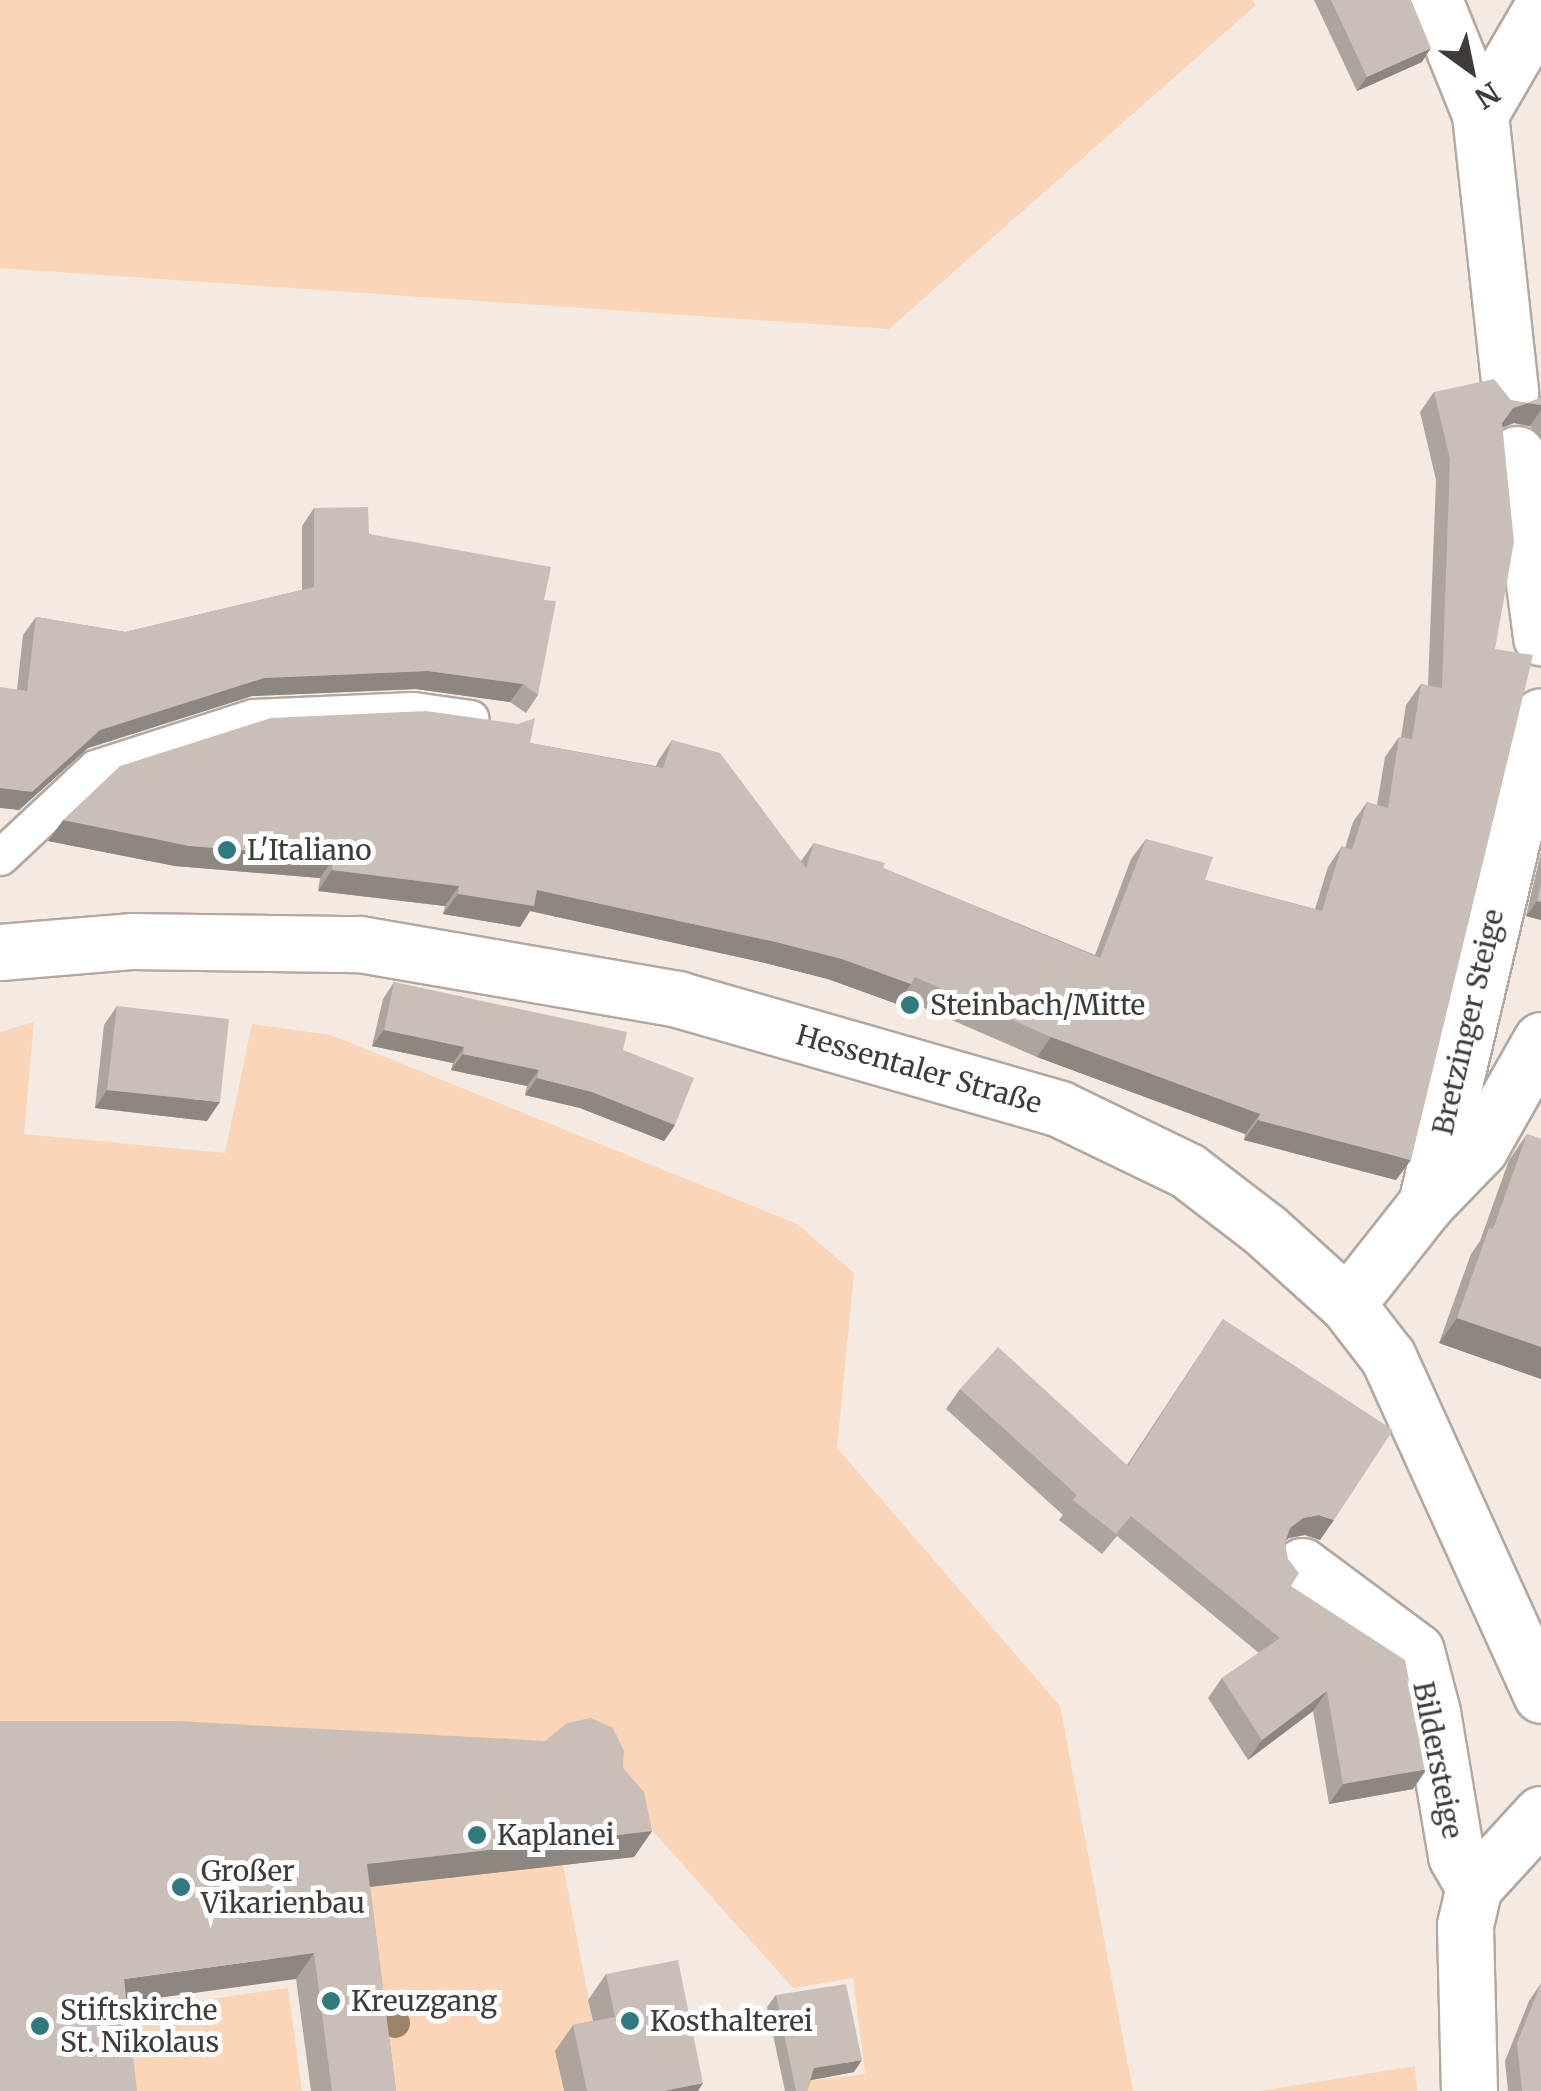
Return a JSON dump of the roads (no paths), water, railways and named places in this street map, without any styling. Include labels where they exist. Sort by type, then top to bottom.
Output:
[{"type":"street","points":[[1434,0],[1480,114],[1510,392]]},
{"type":"street","points":[[1480,114],[1541,9]]},
{"type":"street","points":[[1517,454],[1541,636]]},
{"type":"street","name":"Bretzinger Steige","points":[[1346,1304],[1426,1204],[1541,716]]},
{"type":"street","name":"Hessentaler Straße","points":[[2,940],[360,944],[677,999],[1060,1110],[1188,1171],[1265,1230],[1346,1304],[1388,1357],[1541,1695]]},
{"type":"street","points":[[1426,1204],[1480,1148],[1541,1040]]},
{"type":"street","name":"Bildersteige","points":[[1302,1566],[1416,1651],[1432,1712],[1456,1856],[1474,1888]]},
{"type":"street","points":[[1469,2091],[1465,1925],[1474,1888],[1541,1814]]},
{"type":"lane","points":[[0,857],[95,768],[253,717],[413,710],[507,724]]},
{"type":"place","name":"L'Italiano","points":[[227,850]]},
{"type":"place","name":"Steinbach/Mitte","points":[[910,1005]]},
{"type":"place","name":"Kaplanei","points":[[477,1835]]},
{"type":"place","name":"Großer Vikarienbau","points":[[181,1887]]},
{"type":"place","name":"Kreuzgang","points":[[331,2001]]},
{"type":"place","name":"Kosthalterei","points":[[630,2021]]},
{"type":"place","name":"Stiftskirche St. Nikolaus","points":[[40,2026]]}]
